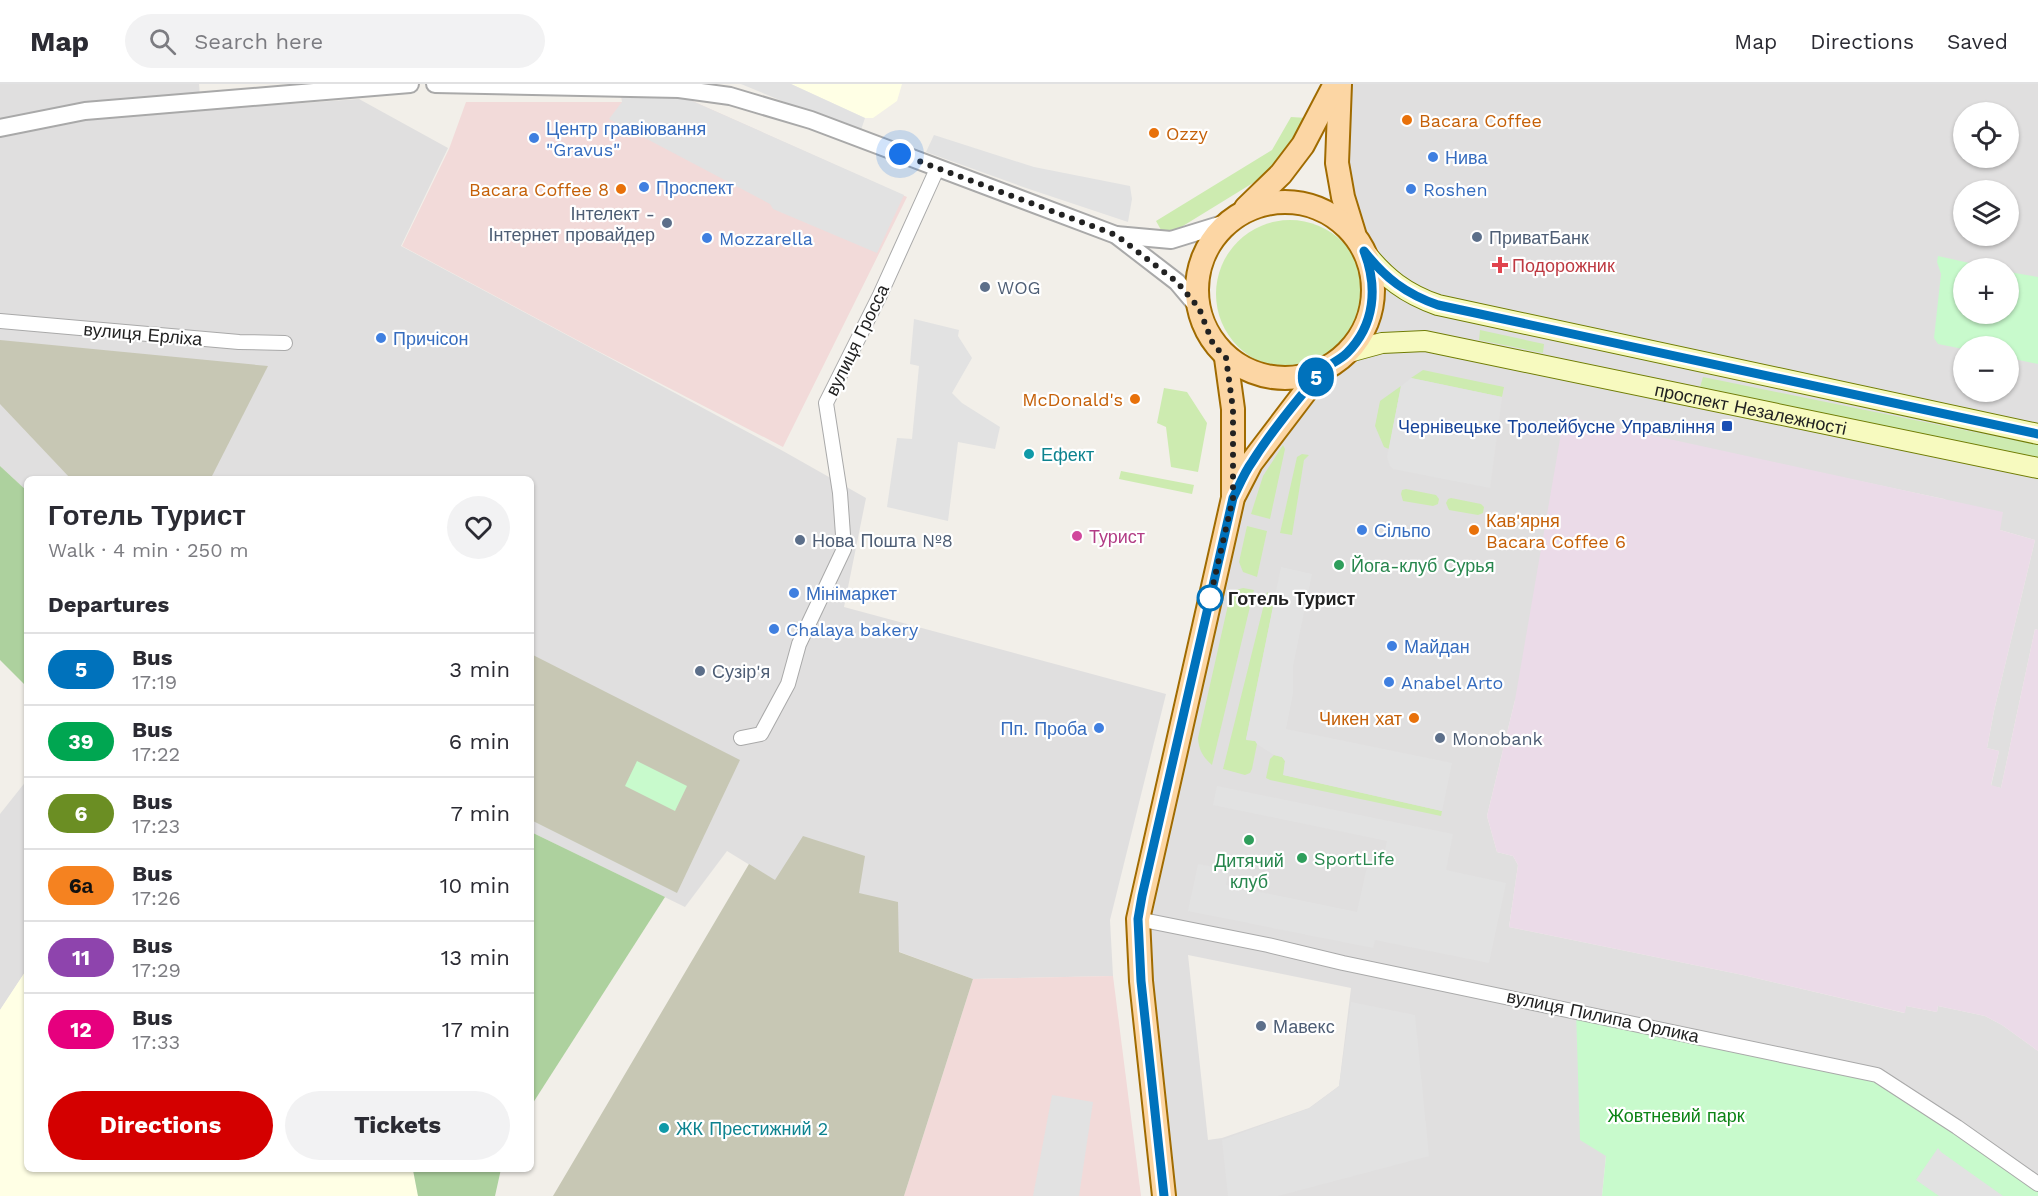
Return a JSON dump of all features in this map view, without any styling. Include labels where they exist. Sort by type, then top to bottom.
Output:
[{"type":"main road","points":[[1335,84],[1303,145],[1281,174],[1213,237],[1203,253],[1197,271],[1195,290],[1199,308],[1213,344],[1226,358],[1240,368],[1255,374],[1289,379],[1321,371],[1336,363],[1348,352],[1363,331],[1370,316],[1373,300],[1370,267],[1343,197],[1337,163],[1340,84]]},
{"type":"main road","points":[[1234,218],[1270,203],[1299,203],[1317,208],[1335,217],[1360,244]]},
{"type":"main road","name":"проспект Незалежності","points":[[1360,244],[1374,264],[1407,293],[1438,305],[2038,434]]},
{"type":"main road","name":"проспект Незалежності","points":[[1348,352],[1382,343],[1425,341],[2038,468]]},
{"type":"main road","points":[[1164,1196],[1141,981],[1138,919],[1233,498],[1233,409],[1226,358]]},
{"type":"main road","points":[[1233,498],[1251,463],[1321,371]]},
{"type":"street","points":[[0,128],[85,111],[410,84]]},
{"type":"street","points":[[435,84],[679,89],[730,96],[811,120],[1116,235],[1171,240],[1234,218]]},
{"type":"street","points":[[710,84],[730,96]]},
{"type":"street","name":"вулиця Гросса","points":[[741,738],[761,734],[789,684],[799,644],[844,549],[840,493],[826,403],[880,295],[937,169]]},
{"type":"street","points":[[1116,235],[1177,282],[1199,308]]},
{"type":"street","name":"вулиця Ерліха","points":[[0,321],[239,342],[285,343]]},
{"type":"street","name":"вулиця Пилипа Орлика","points":[[1138,919],[1876,1075],[1958,1127],[2038,1184]]},
{"type":"shaded area","points":[[0,84],[199,84],[200,97],[0,122]]},
{"type":"shaded area","points":[[741,84],[791,84],[865,118],[860,133]]},
{"type":"shaded area","points":[[791,84],[902,84],[897,101],[873,118],[865,118]]},
{"type":"shaded area","points":[[1339,84],[2038,84],[2038,630],[2035,629],[2001,788],[1991,786],[1999,751],[1987,748],[2035,540],[2000,530],[1944,499],[1746,457],[1515,700],[1487,816],[1497,852],[1513,856],[1518,865],[1509,927],[1743,975],[1904,1013],[1906,1006],[1937,1012],[1938,1006],[1985,1016],[2002,1025],[2038,1051],[2038,1183],[1606,1156],[1602,1196],[1164,1196],[1142,896],[1234,499],[1322,373],[1348,354],[1365,333],[1374,300],[1375,283],[1371,267],[1357,236]],"holes":[[[1188,955],[1351,988],[1339,1086],[1309,1108],[1222,1138],[1208,1140]]]},
{"type":"shaded area","points":[[621,92],[690,100],[907,197],[783,447],[402,246],[449,149],[466,102],[622,102]]},
{"type":"shaded area","points":[[621,92],[672,95],[690,100],[904,195],[877,253],[773,209],[770,204],[609,119],[622,102]]},
{"type":"shaded area","points":[[359,99],[448,148],[401,246],[866,498],[844,607],[1166,694],[1110,920],[1113,976],[973,979],[878,944],[727,851],[685,907],[534,833],[534,476],[24,476],[24,488],[0,466],[0,137],[79,119]]},
{"type":"shaded area","points":[[934,135],[1034,167],[1130,186],[1132,199],[1128,222],[926,152]]},
{"type":"shaded area","points":[[914,319],[959,330],[958,336],[972,358],[952,393],[962,403],[1000,427],[995,449],[958,442],[948,521],[887,507],[897,438],[912,439],[919,366],[910,364]]},
{"type":"shaded area","points":[[0,340],[268,366],[212,476],[68,476],[0,404]]},
{"type":"shaded area","points":[[1411,378],[1502,397],[1490,488],[1393,469],[1390,466],[1387,457],[1401,386]]},
{"type":"shaded area","points":[[1564,416],[2003,512],[2000,530],[2035,540],[1987,748],[1999,751],[1991,785],[2001,788],[2035,629],[2038,630],[2038,1051],[2002,1025],[1985,1016],[1938,1006],[1937,1012],[1906,1006],[1905,1013],[1743,975],[1509,927],[1518,865],[1513,856],[1497,852],[1487,816],[1515,700]]},
{"type":"shaded area","points":[[1281,567],[1312,574],[1293,666],[1293,694],[1286,729],[1452,763],[1442,811],[1283,775],[1285,761],[1282,757],[1274,755],[1255,741],[1246,740]]},
{"type":"shaded area","points":[[534,656],[740,760],[677,893],[534,822]]},
{"type":"shaded area","points":[[24,784],[24,974],[0,1010],[0,814]]},
{"type":"shaded area","points":[[1217,786],[1453,834],[1446,870],[1506,883],[1489,963],[1375,940],[1373,948],[1188,911],[1198,864],[1229,870],[1226,885],[1357,912],[1368,862],[1382,865],[1387,841],[1213,805]]},
{"type":"shaded area","points":[[803,836],[865,856],[859,893],[898,902],[899,952],[973,979],[904,1196],[553,1196],[749,864],[775,880]]},
{"type":"shaded area","points":[[24,974],[24,1172],[413,1172],[418,1196],[0,1196],[0,1010]]},
{"type":"shaded area","points":[[1113,976],[1141,1196],[904,1196],[973,979]]},
{"type":"shaded area","points":[[1351,1002],[1415,1015],[1429,1156],[1278,1196],[1228,1196],[1222,1140],[1310,1108],[1339,1086]]},
{"type":"shaded area","points":[[1052,1095],[1093,1102],[1079,1196],[1033,1196]]},
{"type":"shaded area","points":[[1938,1148],[2003,1196],[1939,1196],[1916,1180]]},
{"type":"green space","points":[[1291,117],[1307,118],[1284,164],[1165,237],[1156,221],[1272,150]]},
{"type":"green space","points":[[1290,220],[1318,225],[1343,241],[1359,266],[1364,294],[1359,322],[1343,347],[1318,363],[1290,368],[1262,363],[1237,347],[1221,322],[1216,294],[1221,266],[1237,241],[1262,225]]},
{"type":"green space","points":[[1938,256],[1953,259],[1953,324],[2019,324],[2019,274],[2038,277],[2038,364],[2019,360],[2019,336],[1953,336],[1953,347],[1938,344],[1934,338],[1941,274],[1937,262]]},
{"type":"green space","points":[[1480,330],[1544,344],[1543,353],[1479,340]]},
{"type":"green space","points":[[1423,370],[1504,387],[1502,397],[1411,378]]},
{"type":"green space","points":[[1703,377],[2038,445],[2038,458],[1700,387]]},
{"type":"green space","points":[[1401,386],[1389,449],[1384,447],[1375,426],[1380,401]]},
{"type":"green space","points":[[1164,388],[1187,392],[1207,423],[1198,472],[1171,467],[1166,427],[1157,423]]},
{"type":"green space","points":[[1283,445],[1285,449],[1270,519],[1251,514],[1263,476]]},
{"type":"green space","points":[[1302,454],[1309,455],[1304,460],[1292,535],[1280,533],[1297,457]]},
{"type":"green space","points":[[0,466],[24,488],[24,684],[0,660]]},
{"type":"green space","points":[[1121,471],[1194,485],[1192,494],[1119,479]]},
{"type":"green space","points":[[1402,490],[1436,495],[1439,499],[1438,504],[1433,506],[1403,501]]},
{"type":"green space","points":[[1451,498],[1481,504],[1484,507],[1483,513],[1478,515],[1449,510],[1446,503]]},
{"type":"green space","points":[[1247,526],[1267,531],[1257,577],[1243,572],[1239,562]]},
{"type":"green space","points":[[1243,588],[1254,590],[1212,765],[1202,753],[1198,738],[1230,596],[1236,590]]},
{"type":"green space","points":[[1267,592],[1275,598],[1246,739],[1256,741],[1257,744],[1252,769],[1245,775],[1223,769]]},
{"type":"green space","points":[[1274,755],[1282,757],[1285,761],[1284,775],[1442,811],[1441,816],[1270,780],[1266,778],[1270,759]]},
{"type":"green space","points":[[637,761],[687,786],[675,811],[625,786]]},
{"type":"green space","points":[[534,833],[665,897],[534,1101]]},
{"type":"green space","name":"Жовтневий парк","points":[[1576,1010],[1877,1074],[2038,1183],[2038,1196],[1602,1196],[1606,1156],[1580,1140]]},
{"type":"green space","points":[[413,1172],[500,1172],[495,1196],[418,1196]]},
{"type":"bus line","name":"5","points":[[1164,1196],[1141,981],[1138,919],[1142,896],[1233,498],[1251,463],[1290,410],[1321,371],[1336,363],[1348,352],[1363,331],[1370,316],[1373,300],[1373,283],[1364,251],[1374,264],[1407,293],[1438,305],[2038,434]]},
{"type":"place","name":"Bacara Coffee","points":[[1407,120]]},
{"type":"place","name":"Ozzy","points":[[1154,133]]},
{"type":"place","name":"Центр гравіювання \"Gravus\"","points":[[534,138]]},
{"type":"place","name":"Нива","points":[[1433,157]]},
{"type":"place","name":"Проспект","points":[[644,187]]},
{"type":"place","name":"Bacara Coffee 8","points":[[621,189]]},
{"type":"place","name":"Roshen","points":[[1411,189]]},
{"type":"place","name":"Інтелект - Інтернет провайдер","points":[[667,223]]},
{"type":"place","name":"ПриватБанк","points":[[1477,237]]},
{"type":"place","name":"Mozzarella","points":[[707,238]]},
{"type":"place","name":"Подорожник","points":[[1500,265]]},
{"type":"place","name":"WOG","points":[[985,287]]},
{"type":"place","name":"Причісон","points":[[381,338]]},
{"type":"place","name":"McDonald's","points":[[1135,399]]},
{"type":"place","name":"Чернівецьке Тролейбусне Управління","points":[[1727,426]]},
{"type":"place","name":"Ефект","points":[[1029,454]]},
{"type":"place","name":"Сільпо","points":[[1362,530]]},
{"type":"place","name":"Кав'ярня Bacara Coffee 6","points":[[1474,530]]},
{"type":"place","name":"Турист","points":[[1077,536]]},
{"type":"place","name":"Нова Пошта №8","points":[[800,540]]},
{"type":"place","name":"Йога-клуб Сурья","points":[[1339,565]]},
{"type":"place","name":"Мінімаркет","points":[[794,593]]},
{"type":"place","name":"Готель Турист","points":[[1210,598]]},
{"type":"place","name":"Chalaya bakery","points":[[774,629]]},
{"type":"place","name":"Майдан","points":[[1392,646]]},
{"type":"place","name":"Сузір'я","points":[[700,671]]},
{"type":"place","name":"Anabel Arto","points":[[1389,682]]},
{"type":"place","name":"Чикен хат","points":[[1414,718]]},
{"type":"place","name":"Пп. Проба","points":[[1099,728]]},
{"type":"place","name":"Monobank","points":[[1440,738]]},
{"type":"place","name":"Дитячий клуб","points":[[1249,840]]},
{"type":"place","name":"SportLife","points":[[1302,858]]},
{"type":"place","name":"Мавекс","points":[[1261,1026]]},
{"type":"place","name":"ЖК Престижний 2","points":[[664,1128]]},
{"type":"route","points":[[900,154],[1116,235],[1177,282],[1199,308],[1213,344],[1226,358],[1233,409],[1233,498],[1210,598]]}]
